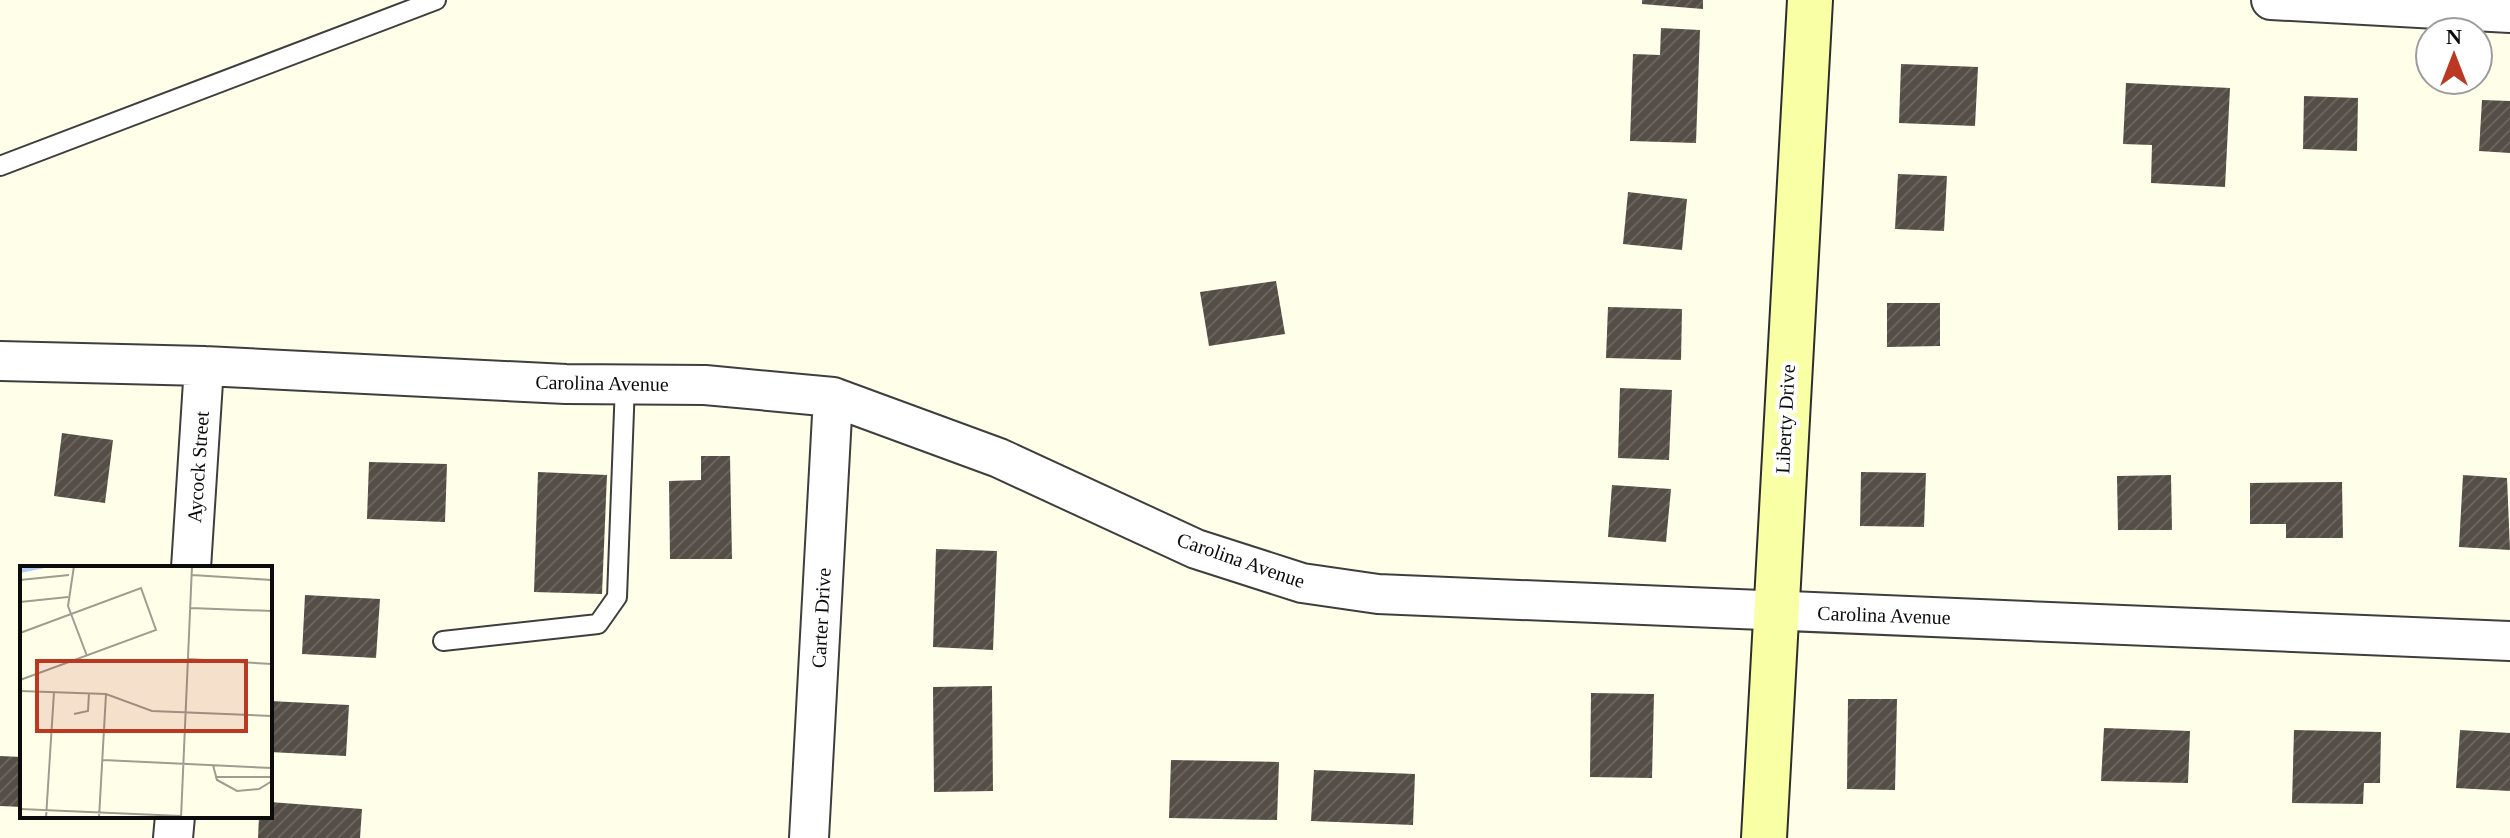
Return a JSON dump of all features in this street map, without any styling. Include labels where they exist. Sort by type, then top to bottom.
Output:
[{"type":"street","name":"Liberty Drive","points":[[1764,838],[1774,610],[1810,0]]},
{"type":"street","points":[[2271,0],[2510,13]]},
{"type":"street","name":"Carolina Avenue","points":[[0,361],[705,385],[833,397],[999,458],[1196,549],[1302,583],[1378,594],[2510,641]]},
{"type":"street","name":"Aycock Street","points":[[191,566],[204,366]]},
{"type":"street","name":"Carter Drive","points":[[809,838],[833,397]]},
{"type":"street","points":[[173,838],[175,818]]},
{"type":"lane","points":[[0,166],[436,0]]},
{"type":"lane","points":[[443,641],[598,624],[611,606],[617,597],[625,384]]},
{"type":"building","points":[[1642,0],[1703,0],[1703,9],[1642,4]]},
{"type":"building","points":[[1661,28],[1700,30],[1696,143],[1630,141],[1633,54],[1660,55]]},
{"type":"building","points":[[1901,64],[1978,67],[1975,126],[1899,123]]},
{"type":"building","points":[[2126,83],[2230,88],[2225,187],[2151,183],[2152,145],[2123,144]]},
{"type":"building","points":[[2304,96],[2358,98],[2357,151],[2303,149]]},
{"type":"building","points":[[2482,100],[2510,101],[2510,153],[2479,151]]},
{"type":"building","points":[[1898,174],[1947,176],[1944,231],[1895,229]]},
{"type":"building","points":[[1628,192],[1687,199],[1682,250],[1623,244]]},
{"type":"building","points":[[1276,281],[1285,334],[1209,346],[1200,292]]},
{"type":"building","points":[[1887,303],[1940,303],[1940,346],[1887,347]]},
{"type":"building","points":[[1608,307],[1682,309],[1681,360],[1606,358]]},
{"type":"building","points":[[1620,388],[1672,390],[1669,460],[1618,458]]},
{"type":"building","points":[[62,433],[113,440],[105,503],[54,496]]},
{"type":"building","points":[[701,456],[730,456],[732,559],[670,559],[669,481],[701,480]]},
{"type":"building","points":[[369,462],[447,464],[445,522],[367,519]]},
{"type":"building","points":[[538,472],[607,475],[602,594],[534,592]]},
{"type":"building","points":[[1861,472],[1926,473],[1924,527],[1860,526]]},
{"type":"building","points":[[2171,475],[2172,530],[2118,530],[2117,476]]},
{"type":"building","points":[[2463,475],[2507,478],[2510,550],[2459,547]]},
{"type":"building","points":[[2342,482],[2343,538],[2286,538],[2286,524],[2250,524],[2250,483]]},
{"type":"building","points":[[1612,485],[1671,489],[1666,542],[1608,537]]},
{"type":"building","points":[[936,549],[997,551],[993,650],[933,647]]},
{"type":"building","points":[[305,595],[380,599],[376,658],[302,654]]},
{"type":"building","points":[[992,686],[993,791],[934,792],[933,687]]},
{"type":"building","points":[[1591,693],[1654,694],[1652,778],[1590,777]]},
{"type":"building","points":[[1848,699],[1897,699],[1895,790],[1847,789]]},
{"type":"building","points":[[272,701],[349,705],[346,756],[272,752]]},
{"type":"building","points":[[2104,728],[2190,731],[2188,783],[2101,781]]},
{"type":"building","points":[[2294,730],[2381,732],[2380,783],[2364,783],[2363,804],[2292,803]]},
{"type":"building","points":[[2460,730],[2510,733],[2510,791],[2456,788]]},
{"type":"building","points":[[0,756],[20,757],[20,807],[0,806]]},
{"type":"building","points":[[1171,760],[1279,762],[1277,820],[1169,818]]},
{"type":"building","points":[[1314,770],[1415,774],[1413,825],[1311,821]]},
{"type":"building","points":[[272,802],[362,809],[360,838],[258,838],[259,818],[272,818]]}]
